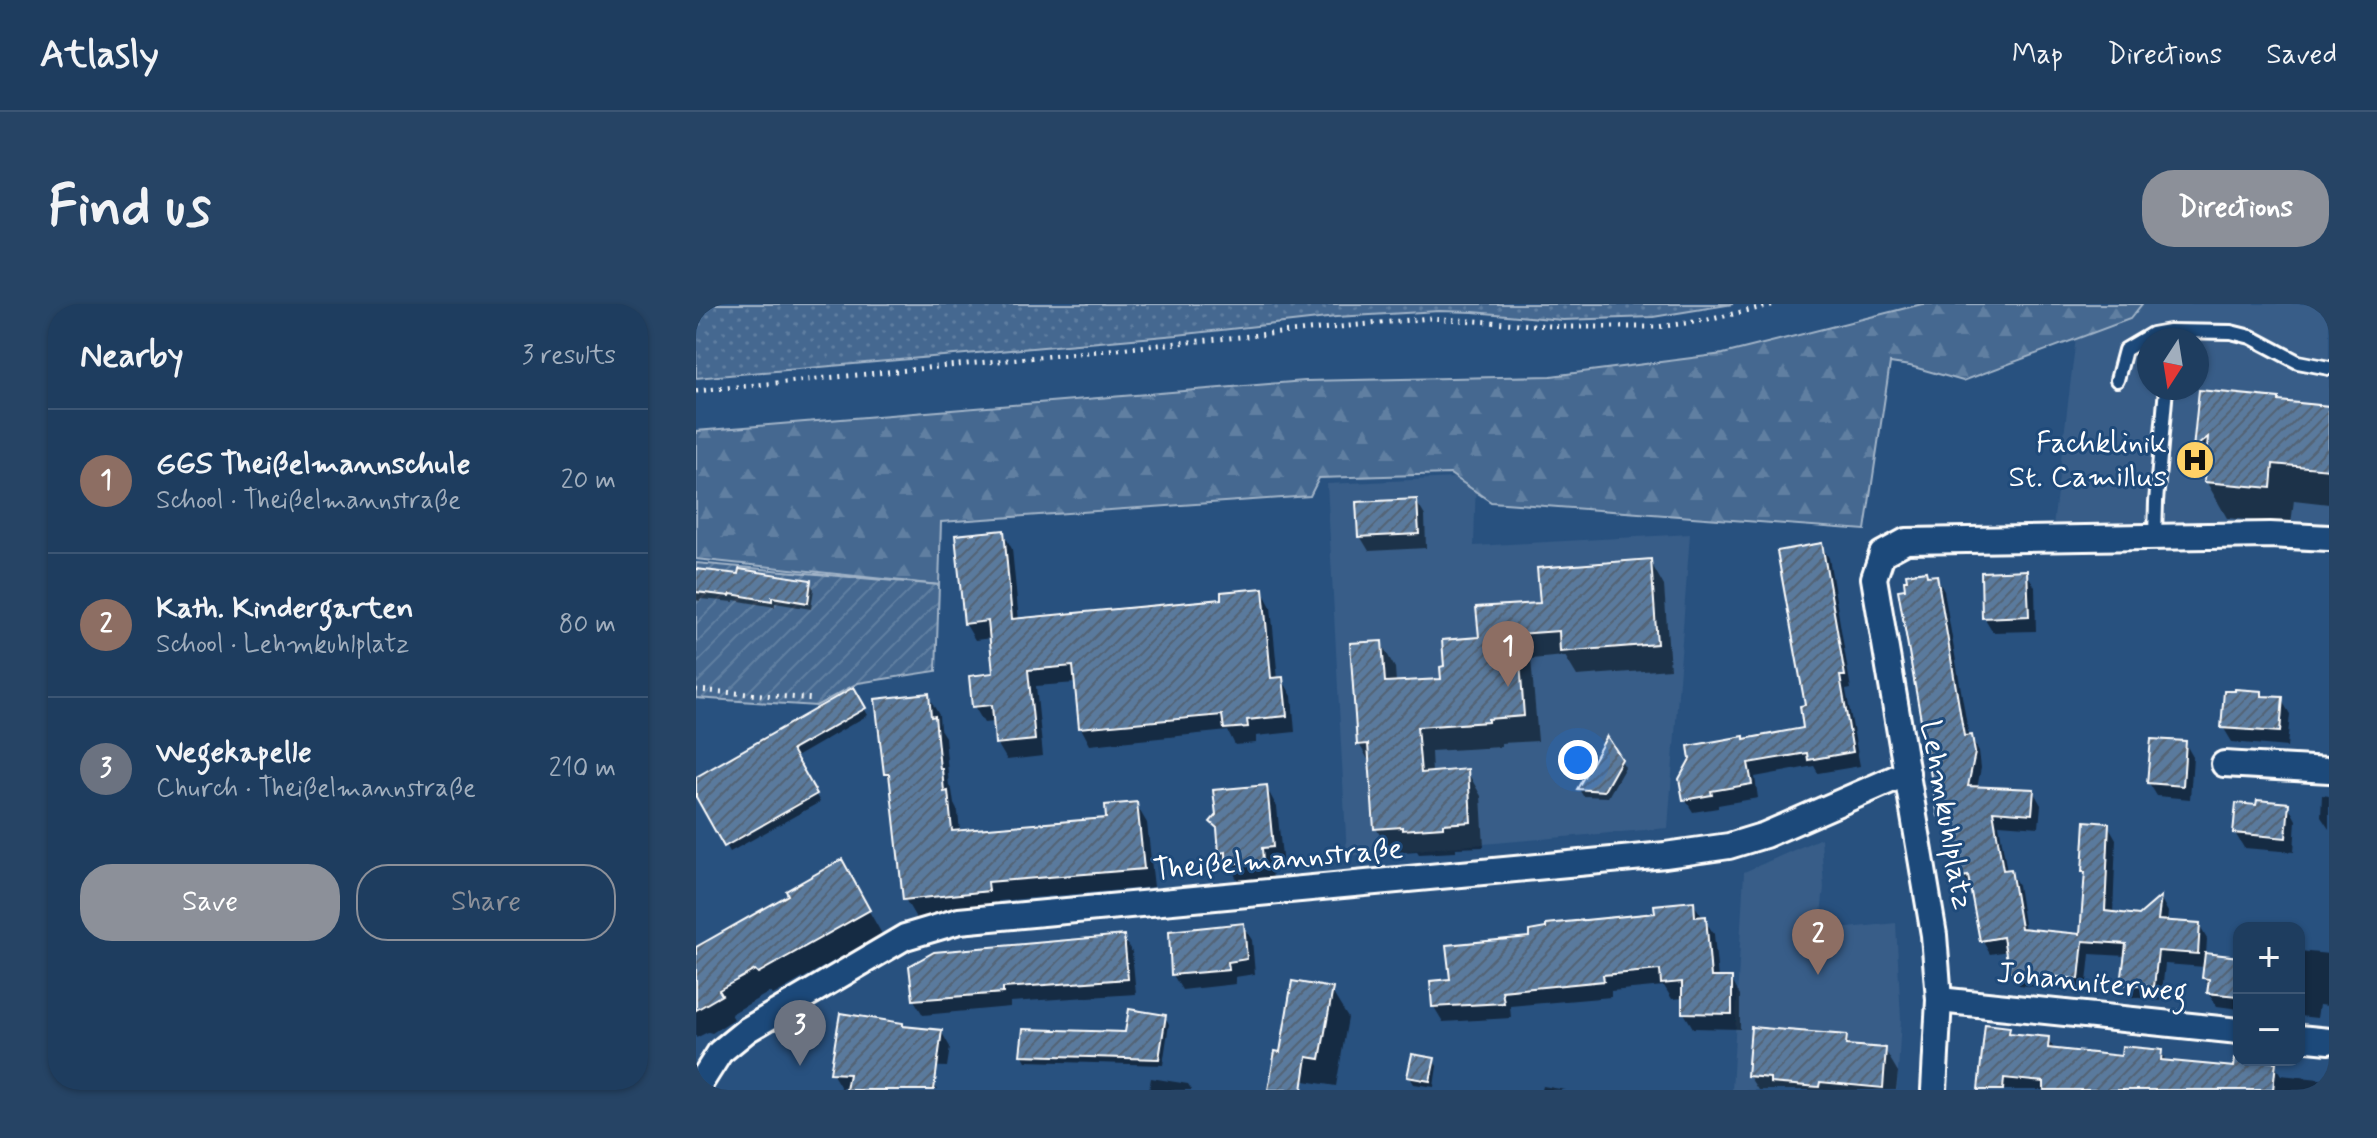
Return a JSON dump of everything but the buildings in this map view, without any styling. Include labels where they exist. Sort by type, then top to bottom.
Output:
[{"type":"street","points":[[2155,536],[2329,538]]},
{"type":"street","name":"Lehmkuhlplatz","points":[[1934,1090],[1939,1000],[1934,935],[1874,578],[1882,554],[1906,541],[2155,536]]},
{"type":"street","points":[[2224,764],[2329,770]]},
{"type":"street","name":"Theißelmannstraße","points":[[696,1090],[720,1052],[747,1030],[905,937],[959,921],[1650,857],[1729,846],[1765,835],[1907,773]]},
{"type":"street","name":"Johanniterweg","points":[[1939,1000],[2233,1030]]},
{"type":"street","points":[[2305,1039],[2329,1041]]},
{"type":"lane","points":[[2209,333],[2231,332],[2251,337],[2298,362],[2329,368]]},
{"type":"lane","points":[[2117,380],[2125,350],[2137,343]]},
{"type":"lane","points":[[2155,536],[2165,400]]},
{"type":"path","points":[[696,391],[1430,318],[1565,327],[1657,327],[1708,320],[1775,304]]},
{"type":"path","points":[[696,690],[815,699]]},
{"type":"shaded area","name":"Fachklinik St. Camillus","points":[[2080,304],[2329,304],[2329,533],[2052,534]]},
{"type":"shaded area","points":[[1476,477],[1474,546],[1690,534],[1668,828],[1347,856],[1327,484]]},
{"type":"shaded area","points":[[1821,838],[1824,888],[1819,931],[1896,923],[1901,1019],[1897,1090],[1732,1090],[1744,872]]},
{"type":"green space","points":[[696,304],[1733,304],[1653,317],[1563,320],[1439,311],[1336,317],[1177,335],[696,378]]},
{"type":"green space","points":[[1922,304],[2142,304],[2130,319],[1963,381],[1890,363],[1865,530],[1491,502],[1450,474],[1319,478],[1310,496],[941,522],[939,585],[696,559],[696,431],[1305,381],[1551,376],[1723,354]]},
{"type":"green space","points":[[696,563],[939,585],[936,671],[858,683],[816,706],[696,698]]},
{"type":"place","name":"Fachklinik St. Camillus","points":[[2195,460]]},
{"type":"place","name":"GGS Theißelmannschule","points":[[1508,687]]},
{"type":"place","name":"Kath. Kindergarten","points":[[1818,975]]},
{"type":"place","name":"Wegekapelle","points":[[800,1066]]}]
